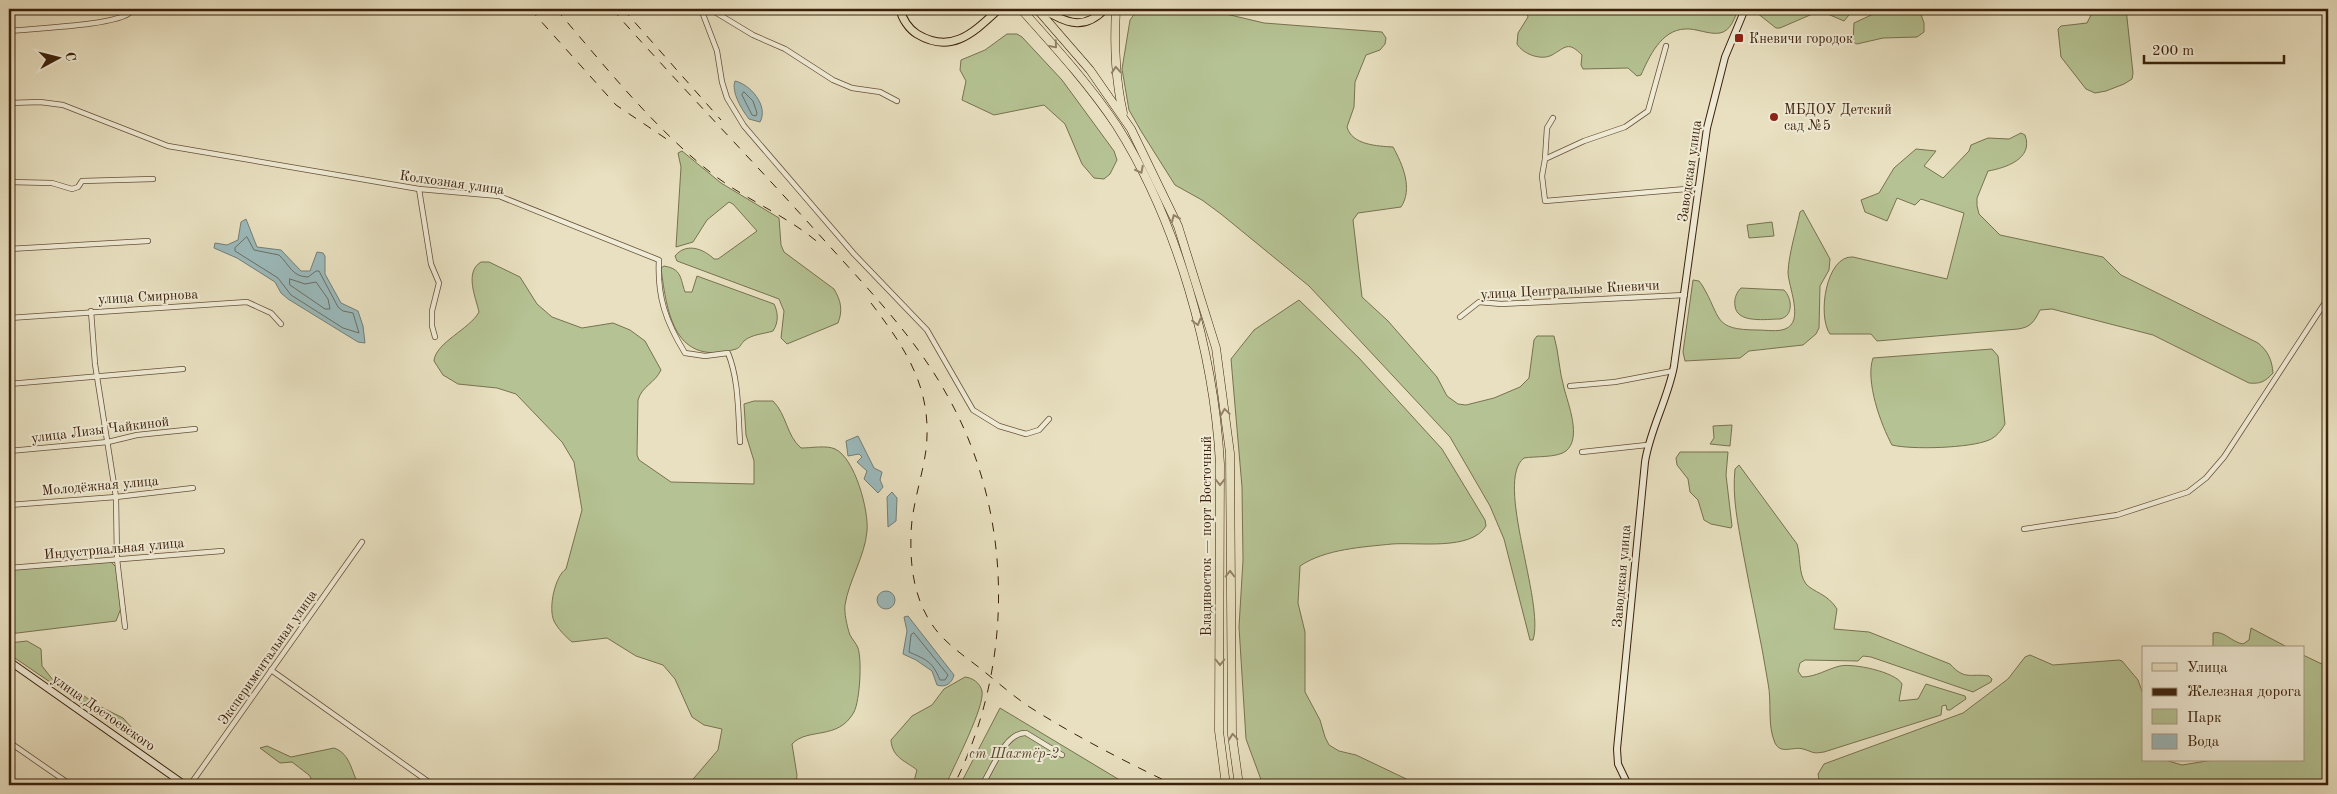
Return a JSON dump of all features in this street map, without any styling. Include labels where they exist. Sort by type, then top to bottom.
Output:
[{"type":"highway","name":"Владивосток — порт Восточный","points":[[1022,9],[1098,100],[1117,127],[1136,162],[1156,200],[1184,273],[1205,350],[1218,427],[1220,731],[1226,785]]},
{"type":"highway","name":"Владивосток — порт Восточный","points":[[1037,9],[1090,70],[1124,118],[1156,178],[1178,226],[1216,348],[1230,452],[1232,735],[1238,785]]},
{"type":"highway","points":[[1116,9],[1114,45],[1117,88],[1124,118]]},
{"type":"main road","points":[[900,9],[913,31],[930,41],[941,42],[969,35],[998,10]]},
{"type":"main road","points":[[1042,9],[1060,20],[1074,23],[1086,22],[1096,18],[1105,9]]},
{"type":"street","points":[[701,9],[717,51],[722,82],[727,98],[744,126],[854,254],[927,330],[973,410],[999,426],[1026,434],[1039,430],[1049,419]]},
{"type":"street","points":[[710,9],[753,35],[785,49],[833,80],[852,88],[880,92],[896,101]]},
{"type":"street","name":"Заводская улица","points":[[1628,785],[1618,764],[1617,749],[1640,492],[1647,445],[1673,371],[1685,295],[1705,138],[1725,57],[1745,9]]},
{"type":"street","points":[[9,31],[89,24],[125,16],[131,12]]},
{"type":"street","points":[[1545,159],[1584,140],[1625,127],[1648,111],[1666,46]]},
{"type":"street","name":"Колхозная улица","points":[[9,102],[40,102],[63,105],[168,146],[419,189],[498,196],[659,260],[659,288],[665,317],[685,353],[705,356],[728,353],[732,362],[738,404],[740,442]]},
{"type":"street","points":[[1553,118],[1548,128],[1542,176],[1545,201],[1698,188]]},
{"type":"street","points":[[9,182],[52,183],[72,188],[78,187],[82,180],[153,179]]},
{"type":"street","points":[[419,189],[429,256],[440,288],[432,311],[432,326],[435,338]]},
{"type":"street","points":[[9,249],[148,241]]},
{"type":"street","name":"улица Центральные Кневичи","points":[[1460,317],[1478,302],[1501,304],[1685,295]]},
{"type":"street","points":[[2024,529],[2117,515],[2162,502],[2196,487],[2224,457],[2328,298]]},
{"type":"street","name":"улица Смирнова","points":[[9,318],[247,302],[271,313],[281,324]]},
{"type":"street","points":[[91,311],[97,377],[116,497],[118,559],[125,627]]},
{"type":"street","points":[[9,384],[183,369]]},
{"type":"street","points":[[1570,386],[1615,382],[1673,371]]},
{"type":"street","name":"улица Лизы Чайкиной","points":[[9,451],[108,442],[137,435],[195,429]]},
{"type":"street","points":[[1582,452],[1647,445]]},
{"type":"street","name":"Молодёжная улица","points":[[9,504],[116,497],[193,488]]},
{"type":"street","name":"Экспериментальная улица","points":[[190,785],[362,542]]},
{"type":"street","name":"Индустриальная улица","points":[[9,568],[222,551]]},
{"type":"street","name":"улица Достоевского","points":[[9,661],[185,785]]},
{"type":"street","points":[[271,670],[433,785]]},
{"type":"street","points":[[982,785],[1008,740],[1019,732],[1026,733],[1062,755]]},
{"type":"street","points":[[9,742],[71,785]]},
{"type":"green space","points":[[1138,9],[1205,9],[1264,23],[1382,32],[1386,38],[1385,44],[1380,50],[1366,55],[1355,82],[1354,107],[1347,127],[1354,138],[1360,141],[1373,145],[1393,147],[1403,169],[1406,193],[1401,207],[1358,213],[1353,220],[1362,297],[1388,321],[1437,377],[1447,396],[1458,404],[1466,405],[1494,398],[1520,387],[1529,378],[1534,340],[1537,336],[1554,336],[1556,342],[1562,382],[1571,412],[1573,438],[1571,445],[1562,453],[1552,456],[1524,458],[1516,471],[1514,491],[1535,622],[1533,640],[1530,640],[1504,539],[1490,506],[1450,437],[1309,286],[1221,214],[1202,200],[1175,185],[1141,131],[1129,110],[1122,69],[1130,20]]},
{"type":"green space","points":[[1526,9],[1738,9],[1732,23],[1724,32],[1711,33],[1685,29],[1669,34],[1652,53],[1641,75],[1637,76],[1628,68],[1583,69],[1581,65],[1582,55],[1570,47],[1564,48],[1548,57],[1533,56],[1523,51],[1517,44],[1518,33],[1528,17]]},
{"type":"green space","points":[[1752,9],[1849,9],[1849,15],[1844,21],[1823,12],[1817,12],[1776,28]]},
{"type":"green space","points":[[1884,9],[1919,9],[1924,23],[1924,32],[1917,37],[1883,38],[1857,44],[1853,42],[1854,23]]},
{"type":"green space","points":[[2094,9],[2126,9],[2133,73],[2132,79],[2124,84],[2095,93],[2086,89],[2061,57],[2058,29],[2061,26],[2087,23]]},
{"type":"green space","points":[[1007,34],[1017,34],[1022,37],[1062,80],[1114,151],[1117,160],[1110,174],[1104,179],[1094,178],[1082,164],[1065,124],[1044,105],[994,115],[962,100],[966,81],[960,70],[961,60],[985,50]]},
{"type":"green space","points":[[2021,133],[2025,135],[2027,143],[2022,156],[2010,165],[1988,171],[1977,198],[1979,214],[2000,235],[2103,257],[2121,275],[2258,343],[2267,353],[2272,364],[2273,373],[2262,382],[2249,383],[2153,335],[2052,309],[2040,310],[2032,323],[2018,329],[1877,341],[1871,334],[1830,334],[1824,314],[1824,301],[1830,276],[1836,266],[1844,259],[1853,257],[1947,279],[1964,213],[1921,199],[1915,205],[1897,198],[1887,221],[1865,212],[1861,200],[1879,193],[1894,168],[1916,149],[1936,151],[1924,166],[1943,178],[1969,151],[1971,145],[1988,138],[2009,139]]},
{"type":"green space","points":[[682,151],[721,183],[779,218],[781,245],[784,252],[834,289],[840,306],[838,323],[787,344],[781,338],[784,311],[779,299],[677,261],[675,256],[679,252],[690,248],[695,248],[705,252],[714,259],[718,259],[757,231],[729,202],[707,220],[693,242],[676,247],[681,167],[678,153]]},
{"type":"green space","points":[[1803,210],[1830,259],[1829,270],[1820,286],[1819,328],[1816,334],[1803,345],[1749,351],[1740,358],[1685,361],[1683,352],[1693,280],[1699,281],[1702,285],[1720,320],[1733,328],[1772,331],[1782,330],[1791,325],[1795,312],[1788,272],[1800,212]]},
{"type":"green space","points":[[1772,222],[1774,236],[1749,238],[1747,225]]},
{"type":"green space","points":[[481,262],[489,262],[520,277],[537,304],[552,317],[582,328],[613,323],[630,330],[645,341],[661,370],[642,391],[638,400],[637,455],[639,460],[671,482],[754,484],[754,461],[746,435],[744,404],[754,401],[773,401],[781,412],[792,437],[801,448],[832,448],[842,454],[849,463],[863,499],[867,522],[866,540],[850,586],[845,608],[849,632],[859,654],[858,699],[854,712],[840,727],[806,736],[792,744],[797,775],[796,785],[688,785],[718,750],[722,729],[704,725],[692,717],[675,679],[663,665],[636,656],[607,638],[572,642],[554,621],[552,601],[556,585],[566,569],[582,510],[574,462],[562,442],[516,394],[497,388],[458,384],[443,375],[434,361],[440,348],[475,318],[479,312],[472,279],[476,266]]},
{"type":"green space","points":[[664,266],[670,267],[677,272],[685,292],[692,292],[697,276],[774,304],[777,317],[773,331],[751,337],[736,349],[716,353],[699,351],[687,344],[678,333],[671,319],[663,286],[661,268]]},
{"type":"green space","points":[[1741,288],[1784,290],[1789,297],[1790,311],[1785,317],[1780,319],[1753,319],[1741,316],[1737,312],[1735,303],[1736,296]]},
{"type":"green space","points":[[1299,300],[1359,358],[1442,449],[1485,520],[1486,526],[1479,534],[1457,542],[1443,544],[1392,544],[1357,548],[1332,552],[1300,566],[1298,603],[1305,632],[1305,692],[1320,720],[1329,745],[1339,751],[1356,755],[1419,785],[1263,785],[1246,739],[1239,627],[1243,560],[1242,487],[1231,359],[1254,330]]},
{"type":"green space","points":[[1992,349],[1998,356],[2005,424],[1996,435],[1989,440],[1969,445],[1901,447],[1892,445],[1875,403],[1871,378],[1873,358]]},
{"type":"green space","points":[[1732,425],[1730,446],[1710,444],[1714,438],[1713,426]]},
{"type":"green space","points":[[1680,452],[1728,452],[1726,475],[1731,528],[1711,524],[1704,520],[1698,500],[1690,492],[1688,479],[1677,465],[1676,458]]},
{"type":"green space","points":[[1739,465],[1797,544],[1803,580],[1809,587],[1829,600],[1837,609],[1834,629],[1869,632],[1950,664],[1960,673],[1989,676],[1992,679],[1991,682],[1973,692],[1871,657],[1863,656],[1858,661],[1805,660],[1800,663],[1798,671],[1802,677],[1812,676],[1846,665],[1883,672],[1902,684],[1899,701],[1918,699],[1926,684],[1965,696],[1966,699],[1950,710],[1947,710],[1946,705],[1942,706],[1941,715],[1824,752],[1815,753],[1799,748],[1780,749],[1775,743],[1771,729],[1768,683],[1736,510],[1734,479],[1735,469]]},
{"type":"green space","points":[[110,561],[117,568],[121,608],[116,621],[9,634],[9,570]]},
{"type":"green space","points":[[2251,628],[2285,646],[2213,646],[2213,633],[2221,633],[2243,644],[2249,640]]},
{"type":"green space","points":[[27,641],[41,649],[42,666],[53,680],[70,686],[97,705],[123,718],[132,728],[132,735],[129,736],[9,654],[9,643]]},
{"type":"green space","points":[[2030,655],[2053,665],[2122,661],[2138,680],[2142,691],[2142,762],[2172,762],[2182,765],[2201,762],[2304,762],[2304,655],[2328,667],[2328,785],[1820,785],[1818,774],[1824,764],[1963,713],[2008,679],[2025,657]]},
{"type":"green space","points":[[965,677],[971,678],[978,683],[982,691],[982,698],[963,749],[945,785],[913,785],[917,770],[897,755],[891,740],[912,716],[932,705],[944,689]]},
{"type":"green space","name":"ст Шахтёр-2","points":[[1000,708],[1128,785],[960,785]]},
{"type":"green space","points":[[267,746],[291,757],[334,748],[344,754],[359,785],[307,785],[311,778],[309,775],[292,762],[280,763],[260,748]]},
{"type":"water","points":[[735,81],[752,91],[760,103],[762,116],[760,122],[749,119],[743,111],[736,95]]},
{"type":"water","points":[[246,219],[257,247],[281,250],[301,271],[310,271],[317,252],[323,253],[325,256],[325,274],[341,303],[358,311],[363,326],[365,343],[358,342],[288,299],[281,293],[275,282],[237,258],[214,248],[215,243],[227,245],[238,240],[241,222]]},
{"type":"water","points":[[858,436],[874,468],[882,472],[880,480],[883,487],[878,493],[864,479],[867,471],[857,462],[862,457],[859,454],[848,456],[846,441]]},
{"type":"water","points":[[892,492],[897,498],[896,521],[888,527],[887,497]]},
{"type":"water","points":[[882,591],[890,591],[895,596],[893,607],[882,609],[877,604],[877,596]]},
{"type":"water","points":[[908,616],[954,675],[948,684],[943,686],[937,685],[932,671],[903,654],[907,631],[904,617]]},
{"type":"railway","points":[[530,9],[616,105],[668,140]]},
{"type":"railway","points":[[556,9],[648,115],[689,154],[723,182],[794,225],[821,245]]},
{"type":"railway","points":[[612,9],[798,211],[906,333],[947,395],[969,441],[985,489],[995,538],[999,589],[996,640],[988,690],[974,738],[954,785]]},
{"type":"railway","points":[[623,9],[721,120]]},
{"type":"railway","points":[[871,303],[906,354],[921,389],[925,408],[927,428],[926,450],[911,525],[911,547],[914,581],[925,613],[931,623],[954,648],[1028,706],[1100,748],[1174,785]]},
{"type":"place","name":"Кневичи городок","points":[[1739,38]]},
{"type":"place","name":"МБДОУ Детский сад №5","points":[[1774,117]]}]
